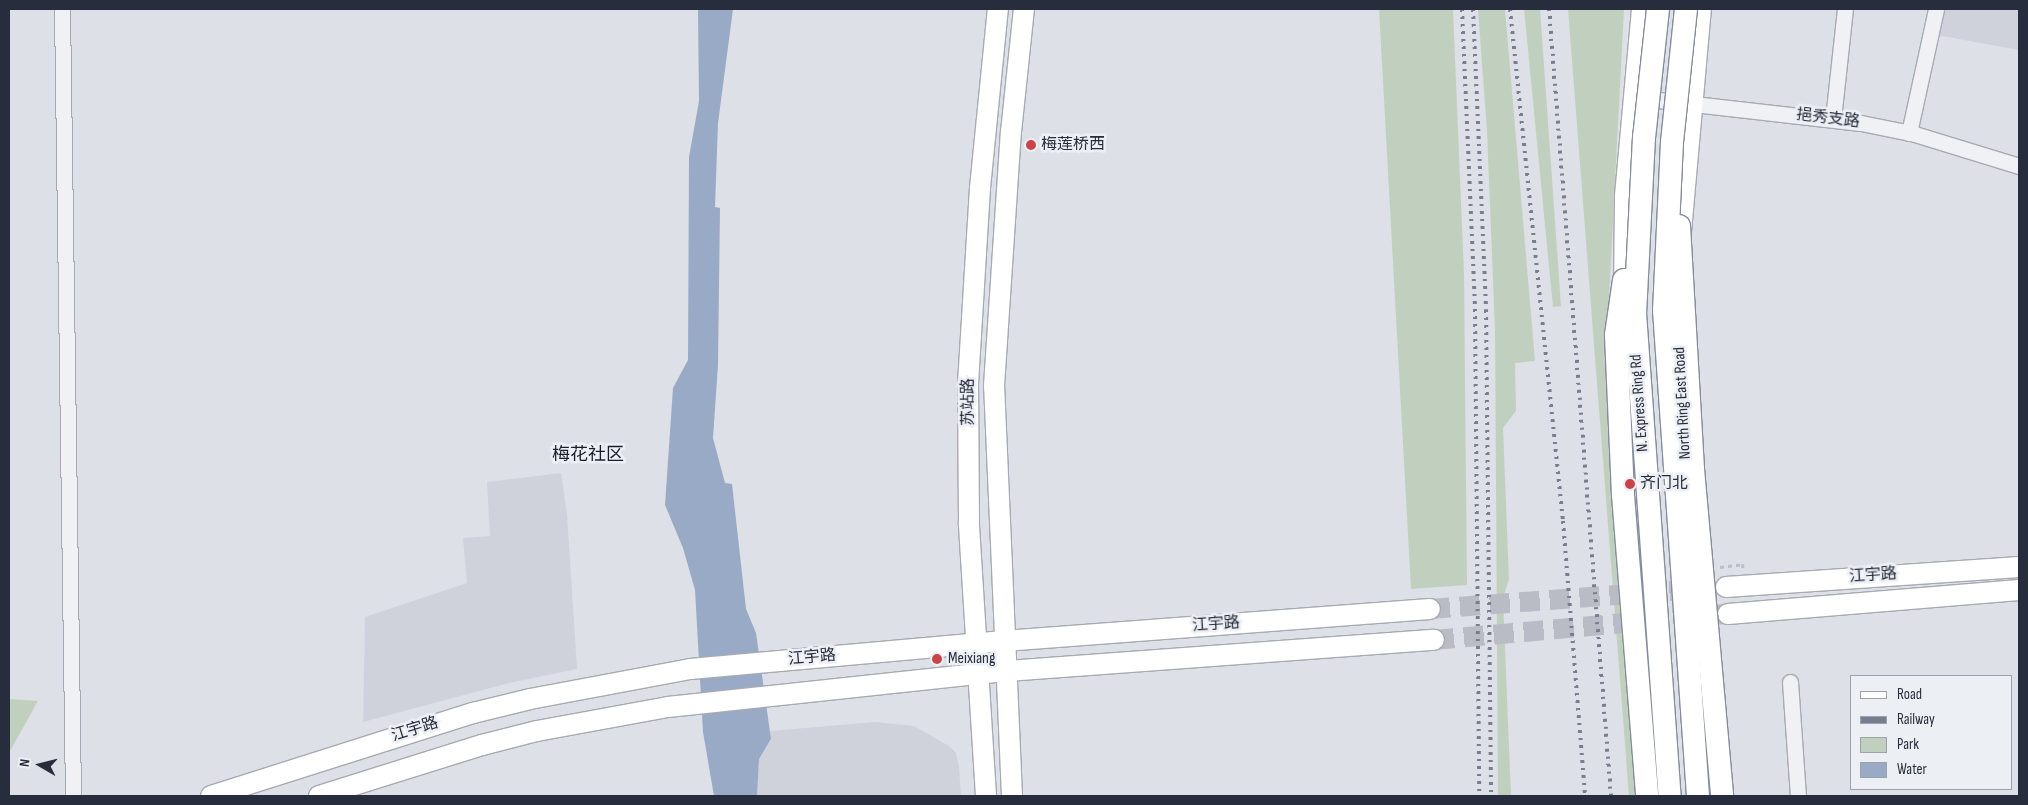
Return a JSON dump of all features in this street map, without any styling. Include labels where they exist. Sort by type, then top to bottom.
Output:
[{"type":"highway","name":"N. Express Ring Rd","points":[[1658,9],[1644,138],[1635,312],[1636,353],[1670,796]]},
{"type":"highway","name":"N. Express Ring Rd","points":[[1686,9],[1672,142],[1665,269],[1666,353],[1698,796]]},
{"type":"highway","points":[[1644,138],[1616,335],[1623,496],[1647,796]]},
{"type":"highway","points":[[1672,142],[1684,286],[1692,469],[1722,796]]},
{"type":"main road","name":"苏站路","points":[[986,796],[975,644],[969,522],[968,384],[979,197],[998,9]]},
{"type":"main road","name":"苏站路","points":[[1012,796],[994,386],[1011,132],[1024,9]]},
{"type":"main road","points":[[1642,9],[1632,97],[1625,196],[1622,354],[1655,796]]},
{"type":"main road","name":"North Ring East Road","points":[[1702,9],[1679,254],[1687,486],[1715,796]]},
{"type":"main road","name":"江宇路","points":[[1726,587],[2019,567]]},
{"type":"main road","name":"江宇路","points":[[1728,614],[2019,590]]},
{"type":"main road","name":"江宇路","points":[[211,796],[473,713],[530,698],[690,669],[1004,641],[1430,609]]},
{"type":"main road","name":"江宇路","points":[[319,796],[440,757],[528,734],[693,705],[1007,671],[1434,640]]},
{"type":"street","points":[[62,9],[73,796]]},
{"type":"street","points":[[1833,119],[1845,9]]},
{"type":"street","points":[[1909,133],[1936,9]]},
{"type":"street","name":"挹秀支路","points":[[1632,97],[1833,119],[1909,133],[2019,166]]},
{"type":"street","points":[[1790,682],[1798,796]]},
{"type":"path","points":[[1715,567],[1743,564]]},
{"type":"shaded area","points":[[1944,9],[2019,9],[2019,50],[1937,35]]},
{"type":"shaded area","points":[[561,473],[567,514],[577,669],[509,683],[363,722],[365,617],[467,583],[463,538],[490,536],[487,482]]},
{"type":"shaded area","points":[[875,722],[914,726],[949,746],[956,753],[961,796],[757,796],[759,759],[771,740],[770,731]]},
{"type":"green space","points":[[1379,9],[1453,9],[1464,273],[1467,585],[1411,589]]},
{"type":"green space","points":[[1478,9],[1505,9],[1535,361],[1515,363],[1516,411],[1503,428],[1509,579],[1503,598],[1511,796],[1498,796],[1495,330],[1487,131]]},
{"type":"green space","points":[[1524,9],[1540,9],[1561,306],[1553,307]]},
{"type":"green space","points":[[1568,9],[1624,9],[1608,317],[1643,796],[1629,796]]},
{"type":"green space","points":[[9,699],[38,701],[9,753]]},
{"type":"water","points":[[698,9],[733,9],[718,123],[715,207],[720,208],[718,365],[713,438],[725,483],[732,484],[746,609],[756,633],[771,739],[759,759],[757,796],[714,796],[703,732],[695,590],[683,548],[665,505],[673,388],[688,360],[689,157],[699,101]]},
{"type":"tunnel","points":[[1430,609],[1699,589]]},
{"type":"tunnel","points":[[1434,640],[1728,614]]},
{"type":"railway","points":[[1462,9],[1475,309],[1479,796]]},
{"type":"railway","points":[[1473,9],[1486,310],[1491,796]]},
{"type":"railway","points":[[1510,9],[1563,521],[1585,796]]},
{"type":"railway","points":[[1549,9],[1611,796]]},
{"type":"place","name":"梅莲桥西","points":[[1031,145]]},
{"type":"place","name":"齐门北","points":[[1630,484]]},
{"type":"place","name":"Meixiang","points":[[937,659]]},
{"type":"district","name":"梅花社区","points":[[588,455]]}]
